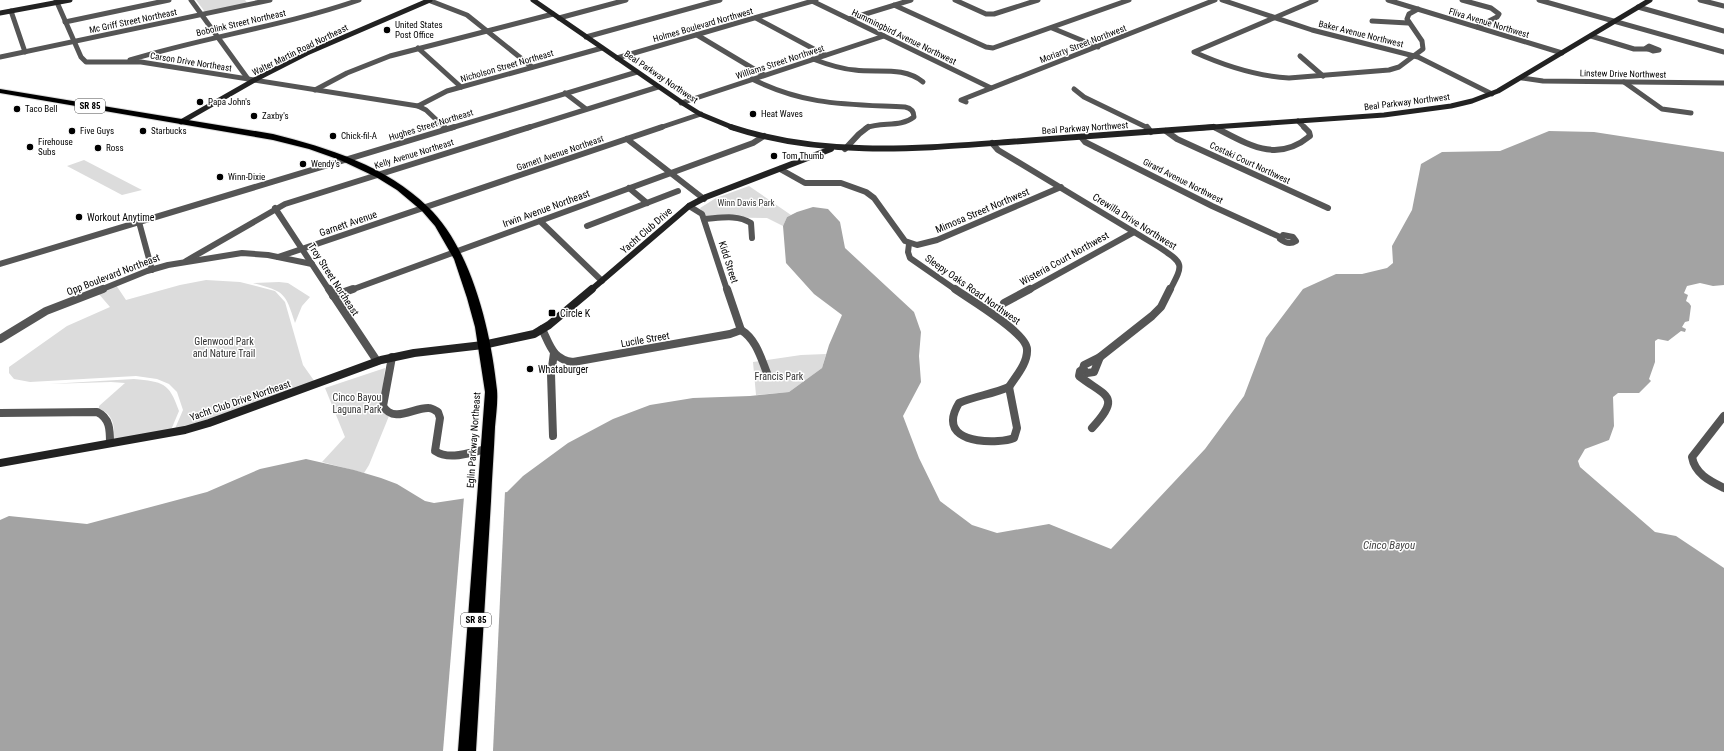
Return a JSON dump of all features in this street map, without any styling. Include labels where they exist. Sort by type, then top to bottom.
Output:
[{"type":"highway","name":"Eglin Parkway Northeast","points":[[0,90],[285,140],[312,147],[347,159],[379,174],[400,188],[425,209],[439,225],[456,252],[472,298],[481,327],[491,392],[467,751]]},
{"type":"main road","points":[[0,13],[56,1],[70,0]]},
{"type":"main road","name":"Walter Martin Road Northeast","points":[[181,122],[254,80],[333,42],[429,0]]},
{"type":"main road","name":"Beal Parkway Northwest","points":[[533,0],[658,87],[701,114],[731,126],[764,136],[834,148],[901,150],[1417,112],[1451,106],[1492,94],[1522,78],[1650,0]]},
{"type":"main road","name":"Yacht Club Drive","points":[[483,345],[534,334],[549,325],[689,206],[704,198],[834,148]]},
{"type":"main road","name":"Yacht Club Drive Northeast","points":[[0,463],[177,432],[209,423],[377,361],[392,357],[483,345]]},
{"type":"street","points":[[65,22],[169,0]]},
{"type":"street","points":[[191,0],[248,79]]},
{"type":"street","name":"Mc Griff Street Northeast","points":[[0,57],[270,0]]},
{"type":"street","name":"Bobolink Street Northeast","points":[[128,61],[155,52],[325,11],[359,0]]},
{"type":"street","points":[[429,0],[460,12],[487,31],[532,67]]},
{"type":"street","points":[[559,18],[626,0]]},
{"type":"street","points":[[586,37],[720,0]]},
{"type":"street","name":"Holmes Boulevard Northwest","points":[[617,58],[813,0]]},
{"type":"street","name":"Hummingbird Avenue Northwest","points":[[813,0],[991,88]]},
{"type":"street","points":[[849,19],[911,0]]},
{"type":"street","points":[[956,0],[986,14],[994,14],[1038,0]]},
{"type":"street","points":[[894,5],[988,47],[999,47],[1129,0]]},
{"type":"street","name":"Moriarty Street Northwest","points":[[966,102],[961,100],[1215,0]]},
{"type":"street","name":"Baker Avenue Northwest","points":[[1222,0],[1312,30],[1415,56],[1441,67],[1492,94]]},
{"type":"street","points":[[1316,0],[1194,51],[1236,69],[1259,75],[1289,78],[1389,70],[1399,67],[1423,49],[1424,44],[1408,23],[1408,16],[1418,9]]},
{"type":"street","name":"Fliva Avenue Northwest","points":[[1388,0],[1562,53]]},
{"type":"street","points":[[1462,0],[1490,8],[1499,14],[1477,27]]},
{"type":"street","points":[[1539,0],[1724,52]]},
{"type":"street","points":[[1700,0],[1717,2],[1724,6]]},
{"type":"street","name":"Carson Drive Northeast","points":[[56,1],[82,60],[86,62],[128,61],[418,106],[424,108],[446,129]]},
{"type":"street","points":[[1638,7],[1724,30]]},
{"type":"street","points":[[11,11],[25,52]]},
{"type":"street","points":[[315,90],[365,65],[418,48],[554,14]]},
{"type":"street","points":[[756,18],[825,55]]},
{"type":"street","points":[[1372,21],[1408,23]]},
{"type":"street","points":[[1052,28],[1098,46]]},
{"type":"street","points":[[697,35],[764,75]]},
{"type":"street","name":"Williams Street Northwest","points":[[681,102],[884,36]]},
{"type":"street","points":[[1591,36],[1634,49],[1648,49]]},
{"type":"street","points":[[418,48],[461,87]]},
{"type":"street","name":"Nicholson Street Northeast","points":[[418,106],[439,94],[461,87],[602,48]]},
{"type":"street","points":[[1300,56],[1323,76]]},
{"type":"street","points":[[813,59],[831,66],[853,70],[911,73],[923,82]]},
{"type":"street","points":[[230,76],[242,69]]},
{"type":"street","name":"Hughes Street Northeast","points":[[0,264],[636,72]]},
{"type":"street","name":"Linstew Drive Northwest","points":[[1522,78],[1543,81],[1724,83]]},
{"type":"street","points":[[752,79],[780,92],[811,100],[861,106],[905,107],[910,109],[914,114],[914,117],[908,121],[876,125],[865,129],[845,148]]},
{"type":"street","points":[[1624,82],[1662,109],[1691,113]]},
{"type":"street","name":"Kelly Avenue Northeast","points":[[186,261],[275,208],[658,87]]},
{"type":"street","points":[[1074,89],[1084,97],[1146,126],[1151,132]]},
{"type":"street","points":[[565,93],[586,109]]},
{"type":"street","name":"Garnett Avenue Northeast","points":[[425,209],[701,114]]},
{"type":"street","points":[[1214,127],[1264,149],[1276,152],[1292,148],[1310,136],[1309,132],[1298,121]]},
{"type":"street","name":"Costaki Court Northwest","points":[[1166,131],[1176,139],[1328,208]]},
{"type":"street","name":"Irwin Avenue Northeast","points":[[334,296],[753,143],[764,136]]},
{"type":"street","name":"Girard Avenue Northwest","points":[[1081,137],[1085,142],[1092,146],[1231,215],[1280,237]]},
{"type":"street","points":[[627,139],[704,198]]},
{"type":"street","name":"Crewilla Drive Northwest","points":[[992,144],[998,150],[1172,255],[1178,261],[1180,270],[1164,302],[1157,311],[1100,357],[1084,366],[1083,369],[1087,372],[1094,372],[1100,357]]},
{"type":"street","name":"Sleepy Oaks Road Northwest","points":[[780,169],[805,183],[841,183],[866,192],[874,198],[905,241],[909,244],[908,252],[910,258],[1008,325],[1021,336],[1026,343],[1027,353],[1023,366],[1009,387]]},
{"type":"street","points":[[629,188],[647,203]]},
{"type":"street","name":"Mimosa Street Northwest","points":[[909,244],[924,244],[1061,188]]},
{"type":"street","points":[[587,226],[678,191]]},
{"type":"street","points":[[689,206],[707,219],[728,218],[749,222],[751,226],[752,238]]},
{"type":"street","name":"Troy Street Northeast","points":[[275,208],[377,361]]},
{"type":"street","name":"Garnett Avenue","points":[[278,257],[425,209]]},
{"type":"street","name":"Kidd Street","points":[[707,219],[741,330]]},
{"type":"street","points":[[540,221],[602,281]]},
{"type":"street","points":[[140,222],[152,270]]},
{"type":"street","name":"Wisteria Court Northwest","points":[[1004,303],[1134,232]]},
{"type":"street","name":"Opp Boulevard Northeast","points":[[0,339],[46,311],[152,270],[186,261],[242,253],[278,257],[312,264]]},
{"type":"street","points":[[542,329],[554,353],[551,374],[553,436]]},
{"type":"street","points":[[741,330],[746,332],[752,338],[767,374]]},
{"type":"street","name":"Lucile Street","points":[[554,353],[564,362],[573,362],[730,334],[741,330]]},
{"type":"street","points":[[392,357],[383,406],[386,412],[397,415],[430,408],[438,412],[440,418],[434,451],[438,455],[445,456],[487,449]]},
{"type":"street","points":[[1083,369],[1080,371],[1079,376],[1106,395],[1109,404],[1105,414],[1092,428]]},
{"type":"street","points":[[1009,387],[1017,428],[1014,438],[998,441],[971,440],[956,432],[954,428],[953,416],[959,403],[971,398],[992,394],[1009,387]]},
{"type":"street","points":[[0,413],[97,412],[102,414],[107,420],[110,443]]},
{"type":"street","points":[[1724,416],[1696,449],[1692,457],[1694,466],[1700,472],[1724,488]]},
{"type":"green space","points":[[196,0],[245,0],[248,4],[205,12]]},
{"type":"green space","points":[[84,160],[142,190],[122,195],[67,166]]},
{"type":"green space","name":"Winn Davis Park","points":[[749,186],[791,215],[787,217],[783,226],[767,218],[705,217],[700,208],[716,198]]},
{"type":"green space","name":"Glenwood Park and Nature Trail","points":[[206,280],[240,282],[275,291],[285,302],[303,365],[315,382],[227,415],[174,431],[183,410],[177,392],[169,384],[157,379],[136,376],[30,382],[14,379],[9,373],[9,367],[67,326],[110,307],[98,293],[116,285],[126,300],[180,285]]},
{"type":"green space","points":[[253,283],[288,283],[310,297],[302,306],[295,323],[286,299],[278,291]]},
{"type":"green space","name":"Francis Park","points":[[826,354],[822,368],[789,392],[756,395],[753,362],[801,355]]},
{"type":"green space","name":"Cinco Bayou Laguna Park","points":[[385,368],[382,397],[389,416],[369,465],[364,473],[322,462],[345,437],[325,388]]},
{"type":"green space","points":[[134,379],[152,381],[164,385],[172,394],[179,411],[171,430],[114,440],[112,421],[104,411],[99,409],[99,406],[125,383],[49,384]]},
{"type":"water","name":"Cinco Bayou","points":[[1549,131],[1594,132],[1724,152],[1724,285],[1713,286],[1700,283],[1687,286],[1684,293],[1688,295],[1686,301],[1691,306],[1689,321],[1685,322],[1682,327],[1686,329],[1685,332],[1681,331],[1668,341],[1658,339],[1655,341],[1655,362],[1649,379],[1651,381],[1639,393],[1618,393],[1613,397],[1614,426],[1609,440],[1585,449],[1578,461],[1580,467],[1655,532],[1676,536],[1724,568],[1724,751],[0,751],[0,520],[9,516],[87,524],[207,492],[260,469],[306,459],[381,478],[397,484],[425,501],[434,503],[507,492],[523,476],[568,443],[613,419],[650,405],[693,398],[750,396],[789,392],[822,368],[829,345],[842,315],[814,294],[786,263],[783,226],[787,217],[813,207],[828,209],[840,222],[845,248],[914,312],[921,332],[919,356],[921,382],[903,416],[919,458],[940,501],[972,525],[997,533],[1049,524],[1111,549],[1205,449],[1244,396],[1266,338],[1303,289],[1336,274],[1362,274],[1387,268],[1393,263],[1392,246],[1412,210],[1421,164],[1442,152],[1500,151]]},
{"type":"pier","points":[[505,491],[493,751],[443,751],[464,497]]},
{"type":"place","name":"United States Post Office","points":[[387,30]]},
{"type":"place","name":"Papa John's","points":[[200,102]]},
{"type":"place","name":"Taco Bell","points":[[17,109]]},
{"type":"place","name":"Heat Waves","points":[[753,114]]},
{"type":"place","name":"Zaxby's","points":[[254,116]]},
{"type":"place","name":"Five Guys","points":[[72,131]]},
{"type":"place","name":"Starbucks","points":[[143,131]]},
{"type":"place","name":"Chick-fil-A","points":[[333,136]]},
{"type":"place","name":"Firehouse Subs","points":[[30,147]]},
{"type":"place","name":"Ross","points":[[98,148]]},
{"type":"place","name":"Tom Thumb","points":[[774,156]]},
{"type":"place","name":"Wendy's","points":[[303,164]]},
{"type":"place","name":"Winn-Dixie","points":[[220,177]]},
{"type":"place","name":"Workout Anytime","points":[[79,217]]},
{"type":"place","name":"Circle K","points":[[552,313]]},
{"type":"place","name":"Whataburger","points":[[530,369]]}]
